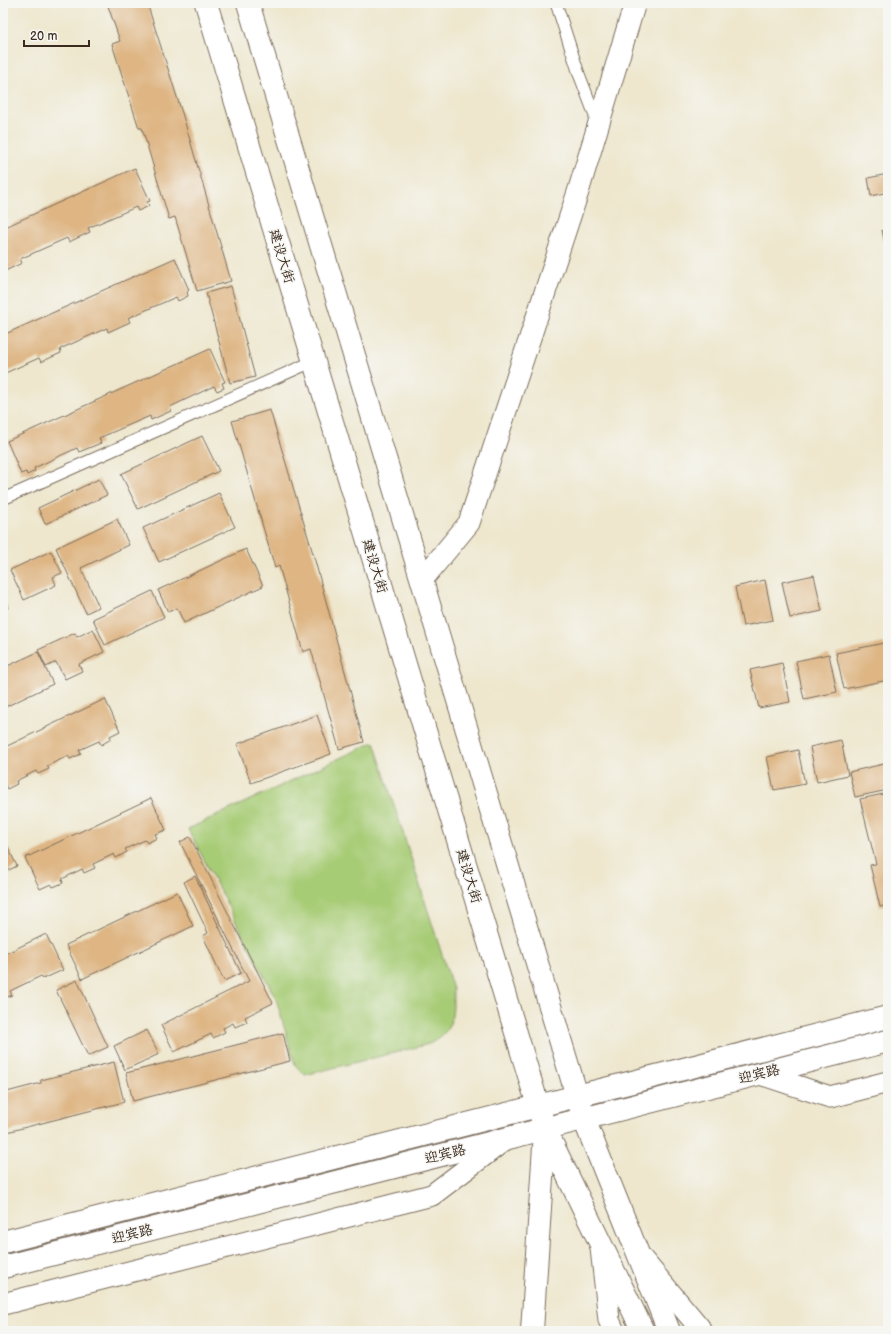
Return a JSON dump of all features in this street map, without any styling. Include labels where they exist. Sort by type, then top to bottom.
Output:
[{"type":"main road","name":"建设大街","points":[[206,3],[545,1129]]},
{"type":"main road","points":[[248,3],[577,1096],[584,1118],[669,1331]]},
{"type":"main road","name":"迎宾路","points":[[3,1242],[888,1017]]},
{"type":"main road","name":"迎宾路","points":[[3,1267],[888,1041]]},
{"type":"main road","points":[[545,1129],[643,1331]]},
{"type":"main road","points":[[532,1331],[545,1129]]},
{"type":"street","points":[[422,580],[469,523],[579,189],[635,3]]},
{"type":"street","points":[[760,1074],[830,1097],[888,1082]]},
{"type":"street","points":[[3,1304],[432,1195],[507,1138]]},
{"type":"street","points":[[601,1244],[609,1320],[614,1331]]},
{"type":"street","points":[[637,1253],[701,1331]]},
{"type":"lane","points":[[556,3],[579,74],[598,124]]},
{"type":"lane","points":[[3,499],[314,361]]},
{"type":"green space","points":[[374,742],[453,989],[451,1021],[444,1034],[429,1044],[305,1075],[295,1065],[276,999],[188,829]]},
{"type":"building","points":[[107,3],[147,3],[183,116],[231,281],[197,291],[175,217],[169,219],[142,128],[139,128],[112,44],[120,41]]},
{"type":"building","points":[[135,168],[150,201],[147,202],[149,206],[138,211],[136,207],[88,228],[90,232],[69,242],[67,238],[20,259],[22,263],[3,272],[3,228]]},
{"type":"building","points":[[888,174],[888,192],[871,196],[868,178]]},
{"type":"building","points":[[888,228],[888,255],[887,255],[882,230]]},
{"type":"building","points":[[175,258],[189,290],[187,292],[188,296],[178,301],[176,297],[128,318],[130,322],[108,332],[107,328],[60,349],[61,353],[41,362],[39,358],[3,374],[3,335]]},
{"type":"building","points":[[231,286],[255,377],[230,383],[206,293]]},
{"type":"building","points":[[210,349],[225,382],[222,383],[224,388],[217,391],[214,386],[170,407],[171,411],[151,420],[150,416],[99,438],[101,443],[79,452],[77,448],[34,468],[35,471],[27,475],[26,472],[21,474],[7,441]]},
{"type":"building","points":[[270,410],[314,557],[364,742],[339,749],[311,649],[303,652],[279,566],[275,568],[232,421]]},
{"type":"building","points":[[202,436],[219,471],[138,509],[121,474]]},
{"type":"building","points":[[99,479],[107,495],[45,524],[38,508]]},
{"type":"building","points":[[219,493],[235,527],[159,562],[143,528]]},
{"type":"building","points":[[117,519],[129,545],[81,568],[99,607],[86,613],[56,548]]},
{"type":"building","points":[[246,549],[263,586],[184,623],[177,608],[168,612],[158,590]]},
{"type":"building","points":[[51,551],[62,573],[53,577],[56,585],[24,600],[10,570]]},
{"type":"building","points":[[814,575],[822,611],[790,618],[782,582]]},
{"type":"building","points":[[765,580],[773,620],[743,626],[735,587]]},
{"type":"building","points":[[152,591],[164,617],[105,645],[93,619]]},
{"type":"building","points":[[3,597],[8,608],[3,610]]},
{"type":"building","points":[[93,629],[104,652],[79,664],[82,671],[65,679],[56,662],[46,667],[38,650],[75,633],[77,637]]},
{"type":"building","points":[[884,643],[888,659],[888,680],[844,689],[836,653]]},
{"type":"building","points":[[38,652],[53,684],[3,708],[3,668]]},
{"type":"building","points":[[829,654],[837,692],[804,699],[796,661]]},
{"type":"building","points":[[782,663],[790,702],[759,708],[750,670]]},
{"type":"building","points":[[105,699],[120,731],[110,736],[111,739],[101,745],[99,741],[79,750],[81,754],[70,759],[68,756],[47,766],[49,769],[38,774],[36,771],[16,781],[17,784],[7,789],[5,785],[3,786],[3,748]]},
{"type":"building","points":[[317,715],[331,754],[251,783],[237,744]]},
{"type":"building","points":[[841,740],[848,775],[817,782],[810,747]]},
{"type":"building","points":[[798,750],[805,784],[774,790],[767,757]]},
{"type":"building","points":[[888,763],[888,790],[855,797],[849,772]]},
{"type":"building","points":[[888,793],[888,905],[880,907],[870,865],[876,864],[860,799]]},
{"type":"building","points":[[151,798],[166,830],[155,834],[157,838],[147,843],[145,840],[125,849],[127,852],[116,858],[114,854],[93,864],[95,868],[84,873],[82,869],[62,879],[63,883],[53,887],[51,884],[40,889],[25,858]]},
{"type":"building","points":[[3,837],[17,866],[3,873]]},
{"type":"building","points":[[190,837],[273,1003],[245,1017],[247,1022],[235,1027],[233,1023],[223,1028],[225,1032],[213,1038],[211,1034],[174,1052],[161,1025],[249,981],[180,842]]},
{"type":"building","points":[[195,876],[241,973],[224,981],[203,936],[208,933],[184,882]]},
{"type":"building","points":[[177,892],[193,926],[82,979],[66,945]]},
{"type":"building","points":[[46,934],[63,970],[43,979],[41,976],[10,991],[12,995],[3,999],[3,955]]},
{"type":"building","points":[[77,980],[108,1047],[88,1056],[56,990]]},
{"type":"building","points":[[147,1030],[159,1054],[125,1070],[114,1046]]},
{"type":"building","points":[[283,1033],[290,1061],[133,1101],[126,1073]]},
{"type":"building","points":[[114,1062],[124,1102],[3,1133],[3,1093],[41,1083],[41,1080]]}]
